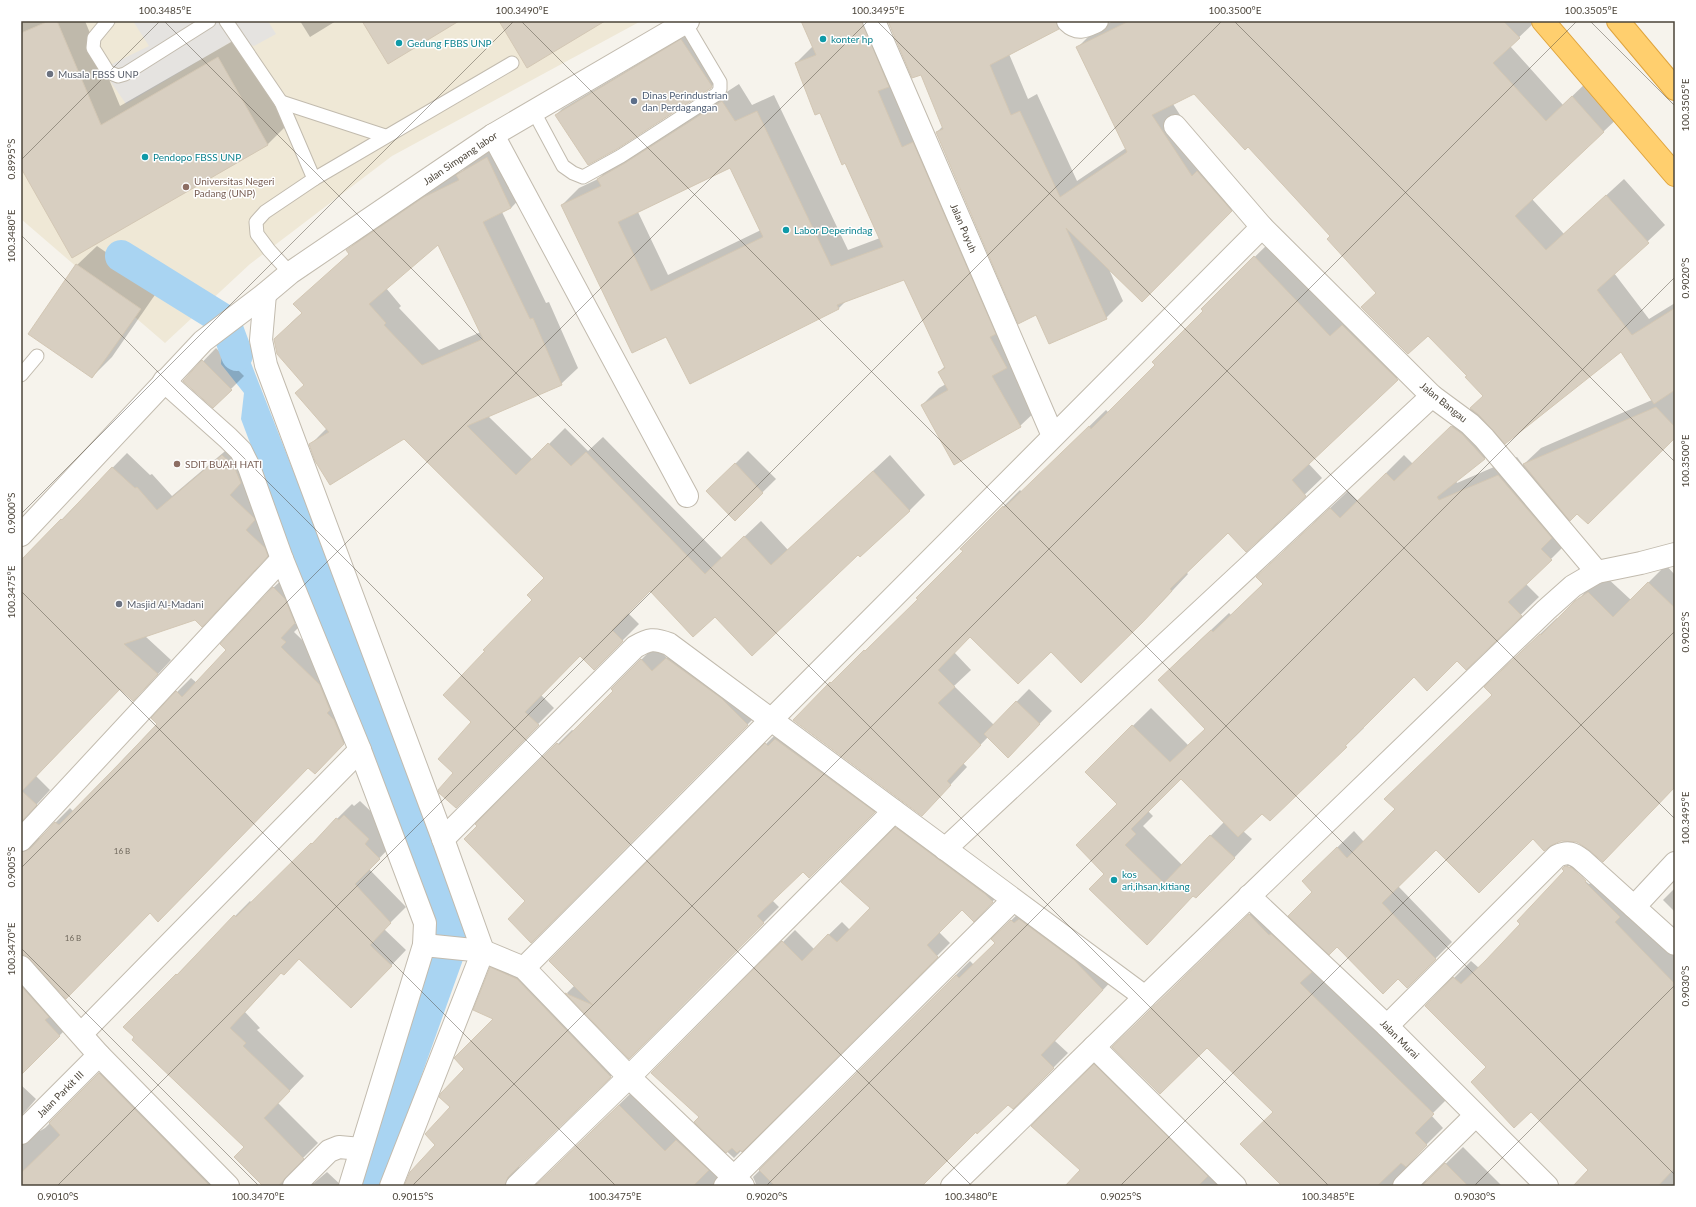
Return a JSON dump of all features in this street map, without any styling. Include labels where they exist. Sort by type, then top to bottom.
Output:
[{"type":"highway","points":[[1543,21],[1675,175]]},
{"type":"highway","points":[[1618,21],[1675,89]]},
{"type":"street","name":"Jalan Puyuh","points":[[874,21],[1053,436]]},
{"type":"street","points":[[1068,21],[1073,26],[1082,28],[1097,21]]},
{"type":"street","name":"Jalan Simpang labor","points":[[21,535],[203,341],[290,273],[493,135],[687,22]]},
{"type":"street","name":"Jalan Bangau","points":[[1175,126],[1262,227],[1432,396],[1470,424],[1484,438],[1597,572]]},
{"type":"street","points":[[493,135],[687,496]]},
{"type":"street","points":[[524,968],[1262,227]]},
{"type":"street","points":[[265,294],[261,340],[266,365],[443,839],[475,950],[391,1186]]},
{"type":"street","points":[[164,381],[241,451],[249,467],[282,559],[360,750],[425,923],[427,946],[350,1186]]},
{"type":"street","points":[[945,849],[1432,396]]},
{"type":"street","points":[[962,1183],[1094,1047],[1145,997],[1546,610],[1573,586],[1597,572],[1675,554]]},
{"type":"street","points":[[21,840],[282,559]]},
{"type":"street","points":[[443,839],[635,647],[646,641],[658,639],[670,644],[770,720],[1145,997]]},
{"type":"street","points":[[81,1034],[360,750]]},
{"type":"street","points":[[518,1186],[629,1077],[894,811]]},
{"type":"street","points":[[1387,1026],[1557,856],[1564,853],[1572,853],[1582,860],[1675,944]]},
{"type":"street","points":[[1634,907],[1675,863]]},
{"type":"street","name":"Jalan Murai","points":[[1249,896],[1387,1026],[1475,1116],[1547,1186]]},
{"type":"street","points":[[427,946],[475,950],[524,968],[734,1183],[1013,900]]},
{"type":"street","points":[[21,967],[99,1055],[228,1186]]},
{"type":"street","points":[[1094,1047],[1235,1186]]},
{"type":"street","name":"Jalan Parkit III","points":[[21,1133],[99,1055]]},
{"type":"street","points":[[1404,1186],[1475,1116]]},
{"type":"street","points":[[294,1186],[329,1151],[339,1147],[361,1149]]},
{"type":"lane","points":[[108,21],[94,38],[93,48],[108,72],[118,76],[125,74],[209,21]]},
{"type":"lane","points":[[226,21],[281,102],[314,179]]},
{"type":"lane","points":[[534,112],[563,166],[573,173],[583,177],[621,156],[717,94],[720,90],[720,82],[687,22]]},
{"type":"lane","points":[[290,273],[257,234],[256,222],[265,212],[314,179],[385,136],[512,64]]},
{"type":"lane","points":[[281,102],[385,136]]},
{"type":"lane","points":[[21,374],[37,356]]},
{"type":"shaded area","name":"Universitas Negeri Padang (UNP)","points":[[21,21],[641,21],[392,156],[250,264],[165,343],[21,219]]},
{"type":"shaded area","points":[[133,21],[268,21],[276,34],[254,46],[234,40],[126,104],[102,69],[149,46]]},
{"type":"water","points":[[231,312],[430,820],[469,943],[382,1186],[357,1186],[436,940],[241,419],[244,393],[221,364],[224,320]]},
{"type":"building","name":"Pendopo FBSS UNP","points":[[49,21],[57,21],[101,125],[218,57],[268,145],[72,258],[21,168],[21,33]]},
{"type":"building","name":"Gedung FBBS UNP","points":[[362,21],[459,21],[388,64]]},
{"type":"building","points":[[499,21],[605,21],[527,68]]},
{"type":"building","points":[[801,21],[862,21],[889,87],[878,91],[902,147],[913,142],[996,334],[990,337],[1007,368],[992,376],[1021,427],[954,465],[921,405],[948,390],[938,372],[945,368],[904,280],[837,305],[839,309],[690,384],[666,337],[632,353],[561,205],[601,186],[597,179],[625,163],[722,101],[735,121],[757,111],[831,266],[883,247],[845,163],[842,165],[820,113],[815,115],[795,63],[816,55]],"holes":[[[730,168],[763,237],[651,291],[618,222]]]},
{"type":"building","points":[[888,21],[1056,21],[1059,29],[990,65],[1011,115],[1020,111],[1060,197],[1127,152],[1076,47],[1129,21],[1503,21],[1520,38],[1493,63],[1546,121],[1572,96],[1604,132],[1515,216],[1546,250],[1606,195],[1649,243],[1597,290],[1632,335],[1675,308],[1675,390],[1654,404],[1621,352],[1505,444],[1479,415],[1470,408],[1483,396],[1465,377],[1467,376],[1428,336],[1408,354],[1361,307],[1376,293],[1327,239],[1330,236],[1248,147],[1245,150],[1194,94],[1152,115],[1192,176],[1197,171],[1232,211],[1142,302],[1066,228],[1107,319],[1049,344],[1036,315],[1018,324],[936,132],[943,129],[921,75],[912,78]]},
{"type":"building","name":"Dinas Perindustrian dan Perdagangan","points":[[681,39],[712,86],[711,88],[617,149],[588,165],[555,115]]},
{"type":"building","points":[[487,157],[511,208],[483,222],[530,319],[533,318],[562,385],[467,426],[516,475],[548,443],[571,466],[586,452],[705,574],[744,536],[771,565],[873,471],[910,511],[860,557],[858,555],[752,656],[715,617],[693,637],[650,591],[612,630],[623,641],[594,670],[580,656],[525,712],[539,725],[456,808],[439,793],[438,790],[453,773],[438,759],[471,722],[443,695],[485,651],[483,650],[532,600],[527,595],[544,578],[404,439],[330,485],[315,461],[309,444],[329,432],[295,393],[304,385],[277,354],[274,339],[302,313],[293,304],[349,254],[346,250],[424,197],[459,180],[456,175]],"holes":[[[438,245],[483,339],[422,365],[384,325],[386,323],[369,304]]]},
{"type":"building","points":[[1254,256],[1330,336],[1342,325],[1398,380],[1292,480],[1306,496],[1246,552],[1228,533],[1170,589],[1172,591],[1142,623],[1081,683],[1051,652],[1018,684],[970,637],[938,670],[955,687],[938,703],[981,745],[947,781],[951,785],[922,816],[793,720],[830,682],[831,683],[864,650],[865,651],[918,599],[916,598],[963,551],[960,549],[1003,506],[1004,508],[1089,426],[1091,429],[1155,365],[1152,362],[1203,311],[1201,309]]},
{"type":"building","points":[[76,264],[141,309],[92,378],[28,334]]},
{"type":"building","points":[[202,360],[232,390],[213,408],[183,381]]},
{"type":"building","points":[[1656,407],[1675,427],[1675,438],[1588,524],[1577,514],[1570,521],[1523,464]]},
{"type":"building","points":[[1451,426],[1462,434],[1485,459],[1437,497],[1439,500],[1498,475],[1552,538],[1541,549],[1552,560],[1508,602],[1522,616],[1466,670],[1457,661],[1427,691],[1414,677],[1345,746],[1347,747],[1270,821],[1262,814],[1238,837],[1181,779],[1131,829],[1136,834],[1125,845],[1164,883],[1210,835],[1235,858],[1196,898],[1193,896],[1147,945],[1089,889],[1104,874],[1076,845],[1117,804],[1085,772],[1132,725],[1170,762],[1205,729],[1158,680],[1211,630],[1213,632],[1263,584],[1256,577],[1330,508],[1340,518],[1386,473],[1394,481]]},
{"type":"building","points":[[222,455],[234,466],[241,483],[230,495],[254,518],[255,520],[246,530],[265,548],[268,556],[202,627],[195,620],[124,644],[158,674],[133,701],[120,689],[22,791],[37,805],[21,822],[21,560],[61,519],[62,520],[112,467],[135,488],[137,487],[157,510]]},
{"type":"building","points":[[735,463],[763,493],[735,521],[706,491]]},
{"type":"building","points":[[1648,582],[1675,608],[1675,787],[1603,862],[1577,842],[1561,841],[1544,851],[1533,839],[1479,893],[1436,850],[1382,903],[1436,959],[1407,988],[1398,979],[1383,994],[1337,947],[1329,955],[1288,916],[1312,892],[1302,881],[1337,847],[1347,858],[1395,809],[1384,799],[1492,695],[1484,687],[1540,634],[1541,635],[1575,601],[1588,592],[1613,617]]},
{"type":"building","points":[[273,587],[285,599],[295,623],[281,638],[286,642],[281,647],[320,685],[330,710],[327,713],[334,720],[344,744],[315,774],[308,768],[158,922],[150,913],[66,999],[30,959],[25,955],[21,955],[21,852],[30,849],[55,822],[59,825],[119,764],[157,724],[151,718],[176,691],[182,697],[226,650],[220,644]]},
{"type":"building","points":[[666,658],[721,698],[748,725],[531,943],[508,919],[525,901],[464,839],[477,826],[475,824],[557,743],[559,745],[613,691],[611,689],[641,659],[652,671]]},
{"type":"building","points":[[1016,701],[1040,724],[1008,758],[984,734]]},
{"type":"building","points":[[775,739],[875,812],[809,878],[803,872],[757,916],[764,923],[629,1059],[565,993],[593,1005],[549,961],[765,743],[768,746]]},
{"type":"building","points":[[344,815],[369,839],[365,844],[380,859],[355,884],[391,923],[370,945],[392,966],[351,1008],[299,959],[284,975],[281,973],[230,1028],[246,1043],[243,1046],[290,1091],[264,1118],[304,1159],[278,1186],[263,1186],[234,1157],[244,1147],[132,1040],[134,1037],[123,1027],[176,974],[177,975],[234,915],[236,917],[311,843],[312,844],[336,818],[339,820]]},
{"type":"building","points":[[895,827],[985,894],[993,902],[974,922],[962,910],[927,945],[938,957],[742,1152],[740,1150],[737,1153],[732,1148],[726,1153],[694,1122],[699,1117],[651,1073],[782,941],[802,961],[828,934],[837,942],[870,908],[841,882]]},
{"type":"building","points":[[1565,866],[1572,868],[1620,917],[1615,922],[1675,984],[1675,1168],[1658,1186],[1573,1186],[1588,1170],[1531,1112],[1514,1128],[1471,1082],[1486,1067],[1425,1006],[1453,977],[1461,984],[1485,961],[1520,924],[1517,921],[1564,871],[1562,869]]},
{"type":"building","points":[[1249,914],[1269,935],[1271,934],[1312,972],[1300,983],[1434,1114],[1415,1133],[1427,1145],[1406,1167],[1401,1163],[1377,1186],[1282,1186],[1240,1144],[1273,1112],[1207,1048],[1160,1094],[1112,1047]]},
{"type":"building","points":[[1019,919],[1074,960],[1103,990],[1041,1055],[1054,1068],[1013,1109],[1008,1105],[977,1134],[976,1132],[922,1186],[775,1186],[759,1170],[956,975],[959,978],[995,943],[991,939],[1011,920],[1014,923]]},
{"type":"building","points":[[490,967],[517,979],[611,1077],[508,1177],[505,1186],[404,1186],[410,1172],[435,1145],[425,1134],[450,1107],[439,1097],[464,1069],[454,1058],[493,1019],[473,1010]]},
{"type":"building","points":[[21,986],[49,1017],[45,1020],[60,1036],[21,1075]]},
{"type":"building","points":[[1094,1064],[1208,1176],[1198,1186],[1065,1186],[1080,1170],[1031,1126]]},
{"type":"building","points":[[99,1073],[210,1186],[21,1186],[21,1173],[60,1135],[49,1123]]},
{"type":"building","points":[[619,1105],[665,1151],[676,1140],[709,1170],[693,1186],[535,1186]]},
{"type":"building","points":[[1445,1163],[1468,1186],[1423,1185]]},
{"type":"waterway","points":[[121,256],[224,320],[237,355]]},
{"type":"place","name":"konter hp","points":[[823,39]]},
{"type":"place","name":"Gedung FBBS UNP","points":[[399,43]]},
{"type":"place","name":"Musala FBSS UNP","points":[[50,74]]},
{"type":"place","name":"Dinas Perindustrian dan Perdagangan","points":[[634,101]]},
{"type":"place","name":"Pendopo FBSS UNP","points":[[145,157]]},
{"type":"place","name":"Universitas Negeri Padang (UNP)","points":[[186,187]]},
{"type":"place","name":"Labor Deperindag","points":[[786,230]]},
{"type":"place","name":"SDIT BUAH HATI","points":[[177,464]]},
{"type":"place","name":"Masjid Al-Madani","points":[[119,604]]},
{"type":"place","name":"kos ari,ihsan,kitiang","points":[[1114,880]]}]
